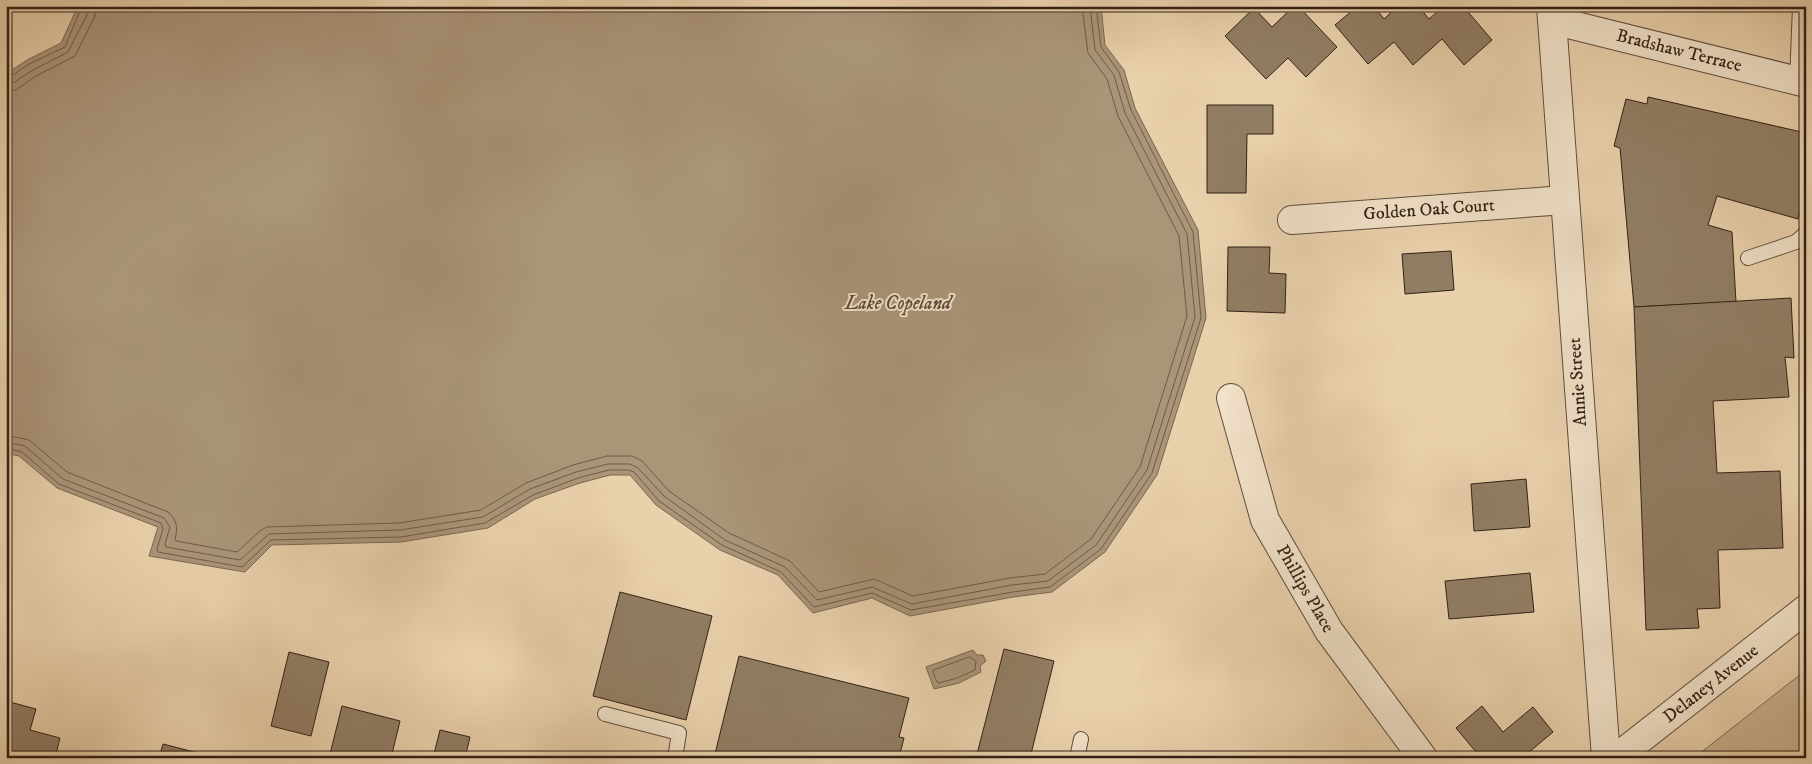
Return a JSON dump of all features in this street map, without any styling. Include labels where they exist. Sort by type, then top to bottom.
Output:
[{"type":"street","name":"Bradshaw Terrace","points":[[1551,13],[1801,82]]},
{"type":"street","name":"Annie Street","points":[[1551,13],[1606,758]]},
{"type":"street","name":"Golden Oak Court","points":[[1292,220],[1565,200]]},
{"type":"street","name":"Phillips Place","points":[[1230,398],[1265,520],[1329,632],[1423,758]]},
{"type":"street","name":"Delaney Avenue","points":[[1616,758],[1806,609]]},
{"type":"lane","points":[[1800,6],[1801,82]]},
{"type":"lane","points":[[1748,258],[1796,242],[1806,233]]},
{"type":"lane","points":[[605,714],[679,734],[674,758]]},
{"type":"lane","points":[[1078,758],[1081,739]]},
{"type":"shaded area","points":[[1806,670],[1806,758],[1694,758]]},
{"type":"water","name":"Lake Copeland","points":[[78,6],[1101,6],[1105,45],[1124,70],[1135,108],[1198,230],[1206,318],[1157,475],[1105,552],[1052,592],[1013,597],[910,616],[872,598],[813,613],[778,575],[720,550],[656,505],[630,475],[610,475],[580,483],[535,499],[488,528],[401,542],[272,545],[245,572],[149,556],[158,527],[57,488],[19,456],[6,453],[6,74],[27,60],[61,43]]},
{"type":"water","points":[[973,650],[977,655],[983,655],[986,661],[980,666],[981,672],[959,683],[934,689],[926,667]]},
{"type":"building","points":[[1294,6],[1298,6],[1337,47],[1306,77],[1288,58],[1266,79],[1225,36],[1254,8],[1272,27]]},
{"type":"building","points":[[1358,6],[1374,6],[1384,19],[1398,6],[1418,6],[1429,19],[1444,6],[1463,6],[1492,40],[1464,65],[1442,39],[1413,65],[1394,42],[1368,64],[1335,25]]},
{"type":"building","points":[[1648,97],[1806,133],[1806,202],[1803,202],[1798,219],[1717,196],[1708,225],[1732,232],[1736,302],[1634,307],[1620,148],[1614,146],[1626,99],[1647,104]]},
{"type":"building","points":[[1207,105],[1273,105],[1273,134],[1247,134],[1246,193],[1207,193]]},
{"type":"building","points":[[1228,247],[1270,247],[1269,273],[1286,274],[1285,313],[1227,311]]},
{"type":"building","points":[[1451,251],[1454,290],[1405,294],[1402,254]]},
{"type":"building","points":[[1791,298],[1794,358],[1785,357],[1789,397],[1713,401],[1717,473],[1780,471],[1783,548],[1718,550],[1720,608],[1697,609],[1699,628],[1646,630],[1634,307]]},
{"type":"building","points":[[1526,479],[1530,527],[1474,531],[1471,484]]},
{"type":"building","points":[[1530,573],[1534,612],[1449,619],[1445,581]]},
{"type":"building","points":[[620,592],[712,616],[686,720],[593,696]]},
{"type":"building","points":[[1004,649],[1054,661],[1030,758],[976,758]]},
{"type":"building","points":[[289,652],[329,662],[311,736],[271,726]]},
{"type":"building","points":[[739,656],[909,698],[899,737],[904,738],[899,758],[714,758]]},
{"type":"building","points":[[6,701],[36,709],[30,730],[60,738],[55,758],[6,758]]},
{"type":"building","points":[[342,706],[400,721],[391,758],[343,758],[330,754]]},
{"type":"building","points":[[1482,706],[1503,732],[1533,707],[1553,732],[1522,758],[1481,758],[1456,728]]},
{"type":"building","points":[[440,730],[470,737],[465,758],[433,758]]},
{"type":"building","points":[[163,744],[217,758],[159,758]]},
{"type":"building","points":[[84,752],[109,758],[82,758]]}]
